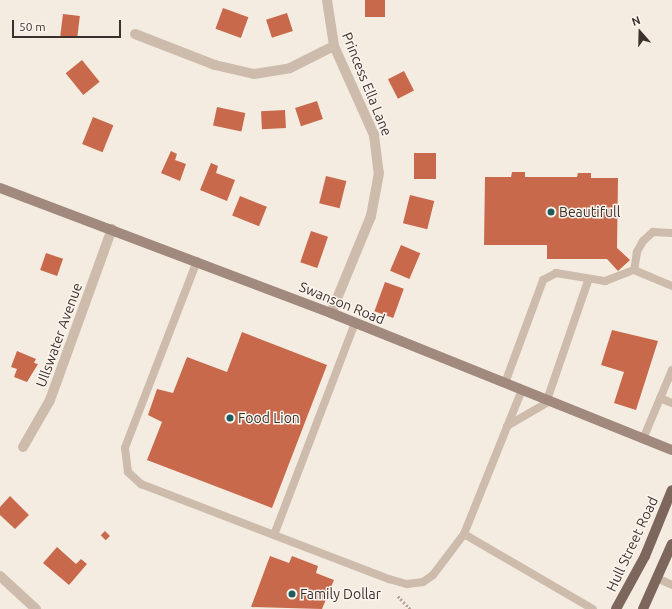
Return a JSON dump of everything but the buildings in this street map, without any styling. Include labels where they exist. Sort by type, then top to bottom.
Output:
[{"type":"main road","name":"Hull Street Road","points":[[616,609],[645,556],[672,490]]},
{"type":"main road","points":[[643,609],[672,544]]},
{"type":"street","name":"Princess Ella Lane","points":[[327,0],[334,46],[374,135],[379,173],[371,216],[331,313]]},
{"type":"street","points":[[135,34],[215,65],[254,74],[290,68],[334,46]]},
{"type":"street","name":"Swanson Road","points":[[0,188],[197,261],[331,313],[672,450]]},
{"type":"street","name":"Ullswater Avenue","points":[[23,448],[50,400],[112,229]]},
{"type":"street","points":[[0,578],[36,609]]},
{"type":"lane","points":[[634,270],[636,252],[643,241],[653,232],[672,233]]},
{"type":"lane","points":[[197,261],[125,448],[125,465],[141,484],[389,579],[412,584],[433,575],[464,534],[522,390]]},
{"type":"lane","points":[[505,383],[538,289],[543,280],[556,273],[579,275],[588,281],[605,281],[634,270],[672,286]]},
{"type":"lane","points":[[507,426],[548,400],[588,281]]},
{"type":"lane","points":[[274,535],[355,323]]},
{"type":"lane","points":[[643,439],[672,370]]},
{"type":"lane","points":[[660,398],[672,403]]},
{"type":"lane","points":[[464,534],[593,609]]},
{"type":"lane","points":[[657,578],[672,585]]},
{"type":"path","points":[[398,596],[410,609]]},
{"type":"place","name":"Beautifull","points":[[551,212]]},
{"type":"place","name":"Food Lion","points":[[230,418]]},
{"type":"place","name":"Family Dollar","points":[[292,594]]}]
